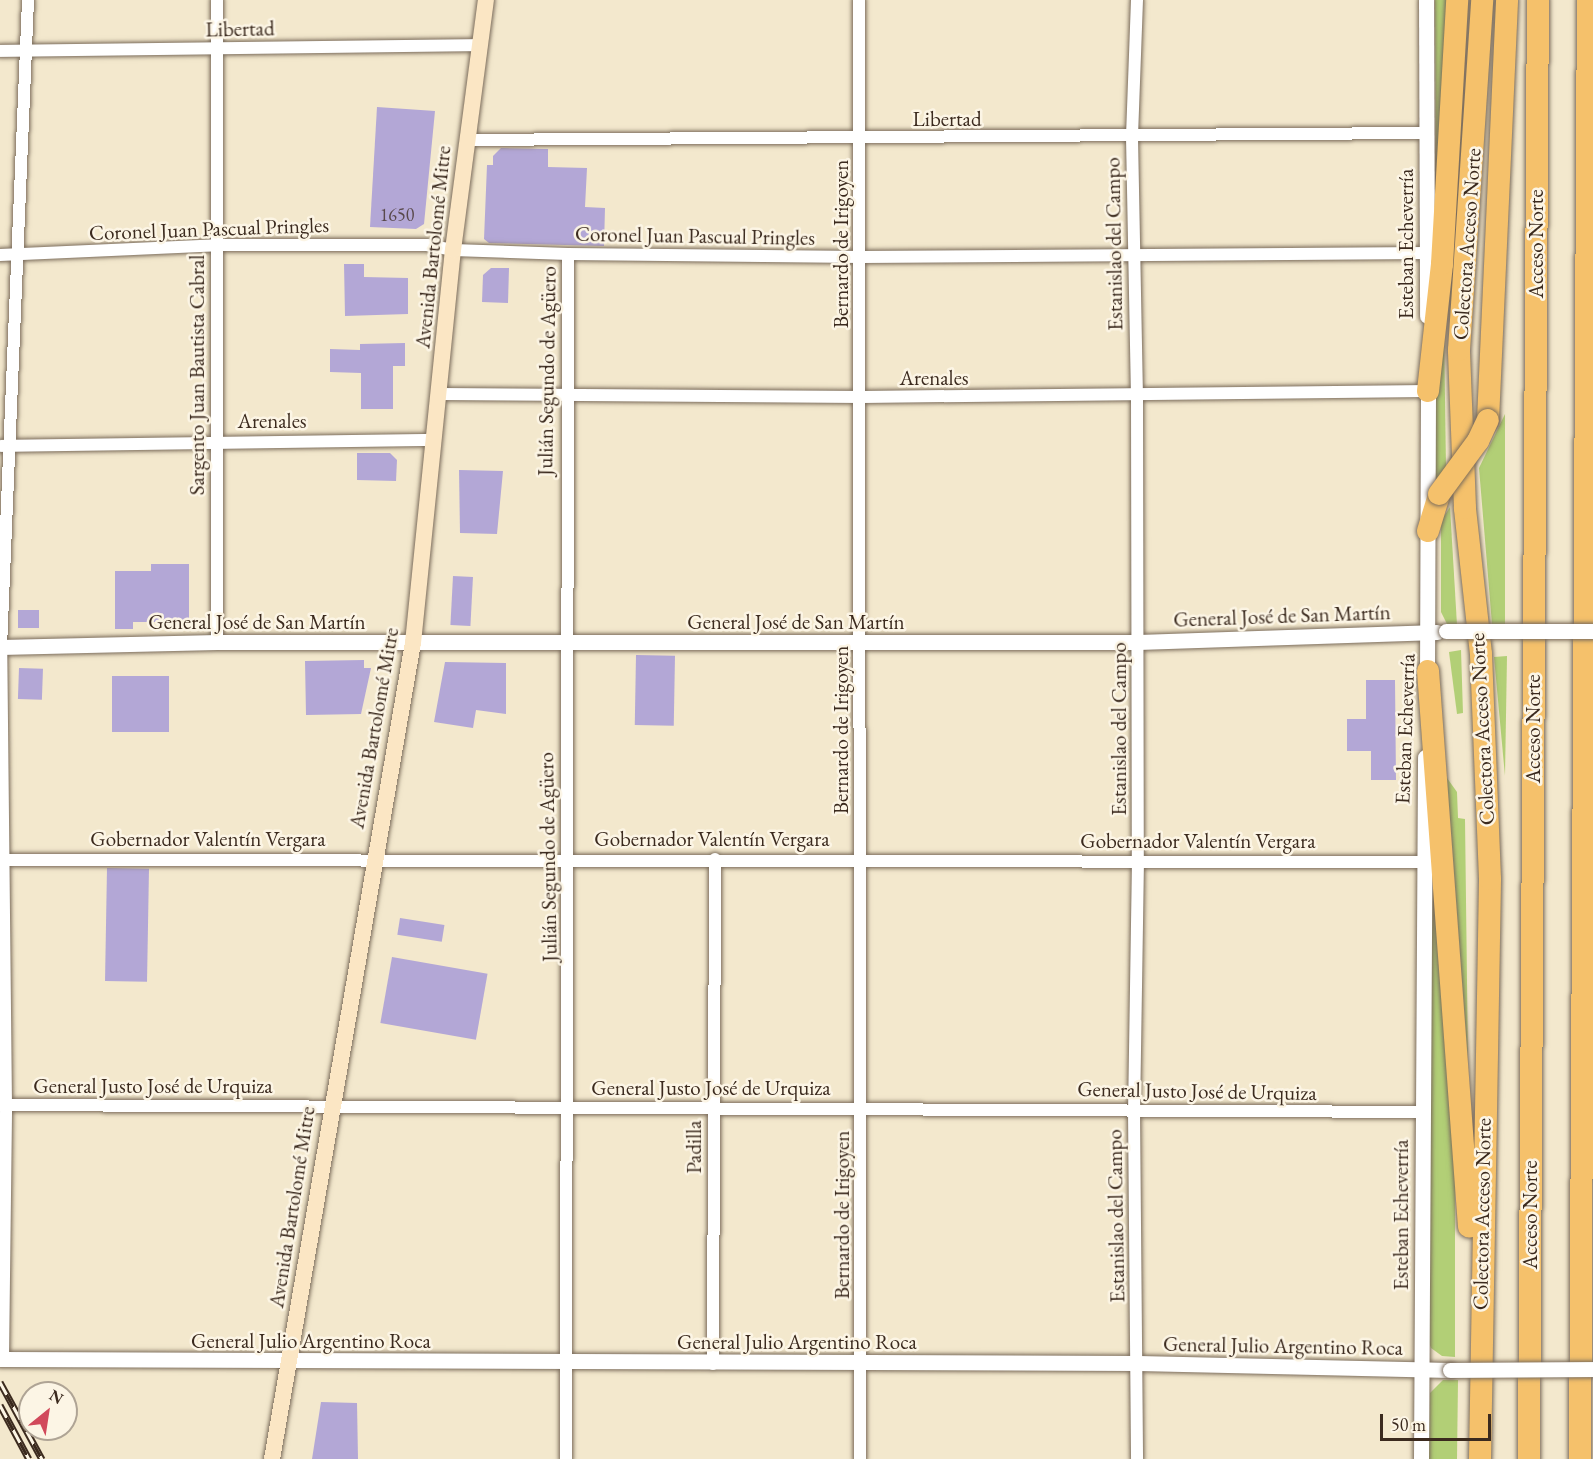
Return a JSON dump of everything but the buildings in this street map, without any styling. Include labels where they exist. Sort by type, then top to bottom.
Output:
[{"type":"highway","points":[[1428,391],[1442,264],[1457,0]]},
{"type":"highway","name":"Colectora Acceso Norte","points":[[1480,1459],[1480,1347],[1490,879],[1481,654],[1465,508],[1459,350],[1482,0]]},
{"type":"highway","points":[[1428,531],[1439,494],[1488,420],[1507,0]]},
{"type":"highway","name":"Acceso Norte","points":[[1529,1459],[1538,0]]},
{"type":"highway","points":[[1580,1459],[1588,0]]},
{"type":"highway","points":[[1428,671],[1472,1288],[1480,1347]]},
{"type":"highway","points":[[1467,1459],[1480,1371]]},
{"type":"main road","name":"Avenida Bartolomé Mitre","points":[[272,1459],[413,644],[453,250],[486,0]]},
{"type":"street","points":[[1,1359],[3,1105],[0,647],[4,446],[18,255],[28,0]]},
{"type":"street","name":"Sargento Juan Bautista Cabral","points":[[217,0],[219,49],[215,441],[217,642]]},
{"type":"street","name":"Bernardo de Irigoyen","points":[[859,0],[862,398],[860,1459]]},
{"type":"street","name":"Estanislao del Campo","points":[[1137,0],[1132,138],[1132,255],[1137,396],[1138,642],[1138,860],[1134,1110],[1138,1363],[1137,1459]]},
{"type":"street","name":"Esteban Echeverría","points":[[1421,1459],[1423,862],[1428,671],[1426,0]]},
{"type":"street","name":"Libertad","points":[[0,51],[480,45]]},
{"type":"street","name":"Libertad","points":[[467,140],[1132,138],[1427,133]]},
{"type":"street","name":"Coronel Juan Pascual Pringles","points":[[0,255],[217,245],[427,245],[453,250],[568,254],[861,257],[1427,253]]},
{"type":"street","name":"Julián Segundo de Agüero","points":[[566,1459],[570,859],[564,644],[568,254]]},
{"type":"street","name":"Arenales","points":[[440,394],[862,398],[1428,391]]},
{"type":"street","name":"Arenales","points":[[4,446],[215,441],[435,440]]},
{"type":"street","name":"General José de San Martín","points":[[0,647],[217,642],[413,644],[1138,642],[1446,631],[1593,631]]},
{"type":"street","name":"Gobernador Valentín Vergara","points":[[2,860],[862,858],[1423,862]]},
{"type":"street","name":"Padilla","points":[[713,1364],[715,859]]},
{"type":"street","name":"General Justo José de Urquiza","points":[[3,1105],[862,1107],[1422,1112]]},
{"type":"street","name":"General Julio Argentino Roca","points":[[1,1359],[713,1364],[1138,1363],[1422,1370],[1593,1369]]},
{"type":"green space","points":[[1435,0],[1450,0],[1441,171],[1436,171]]},
{"type":"green space","points":[[1444,330],[1446,468],[1434,483],[1436,399]]},
{"type":"green space","points":[[1505,414],[1505,624],[1492,624],[1479,468]]},
{"type":"green space","points":[[1450,507],[1457,625],[1448,626],[1441,612],[1441,521]]},
{"type":"green space","points":[[1461,650],[1463,713],[1457,714],[1449,652]]},
{"type":"green space","points":[[1507,656],[1505,776],[1494,657]]},
{"type":"green space","points":[[1447,778],[1457,792],[1458,818],[1465,819],[1468,1062]]},
{"type":"green space","points":[[1429,827],[1455,1175],[1455,1357],[1442,1356],[1431,1348],[1427,1338]]},
{"type":"green space","points":[[1443,1380],[1458,1380],[1457,1459],[1429,1459],[1430,1393]]},
{"type":"railway","points":[[0,1382],[42,1459]]},
{"type":"railway","points":[[0,1405],[29,1459]]}]
